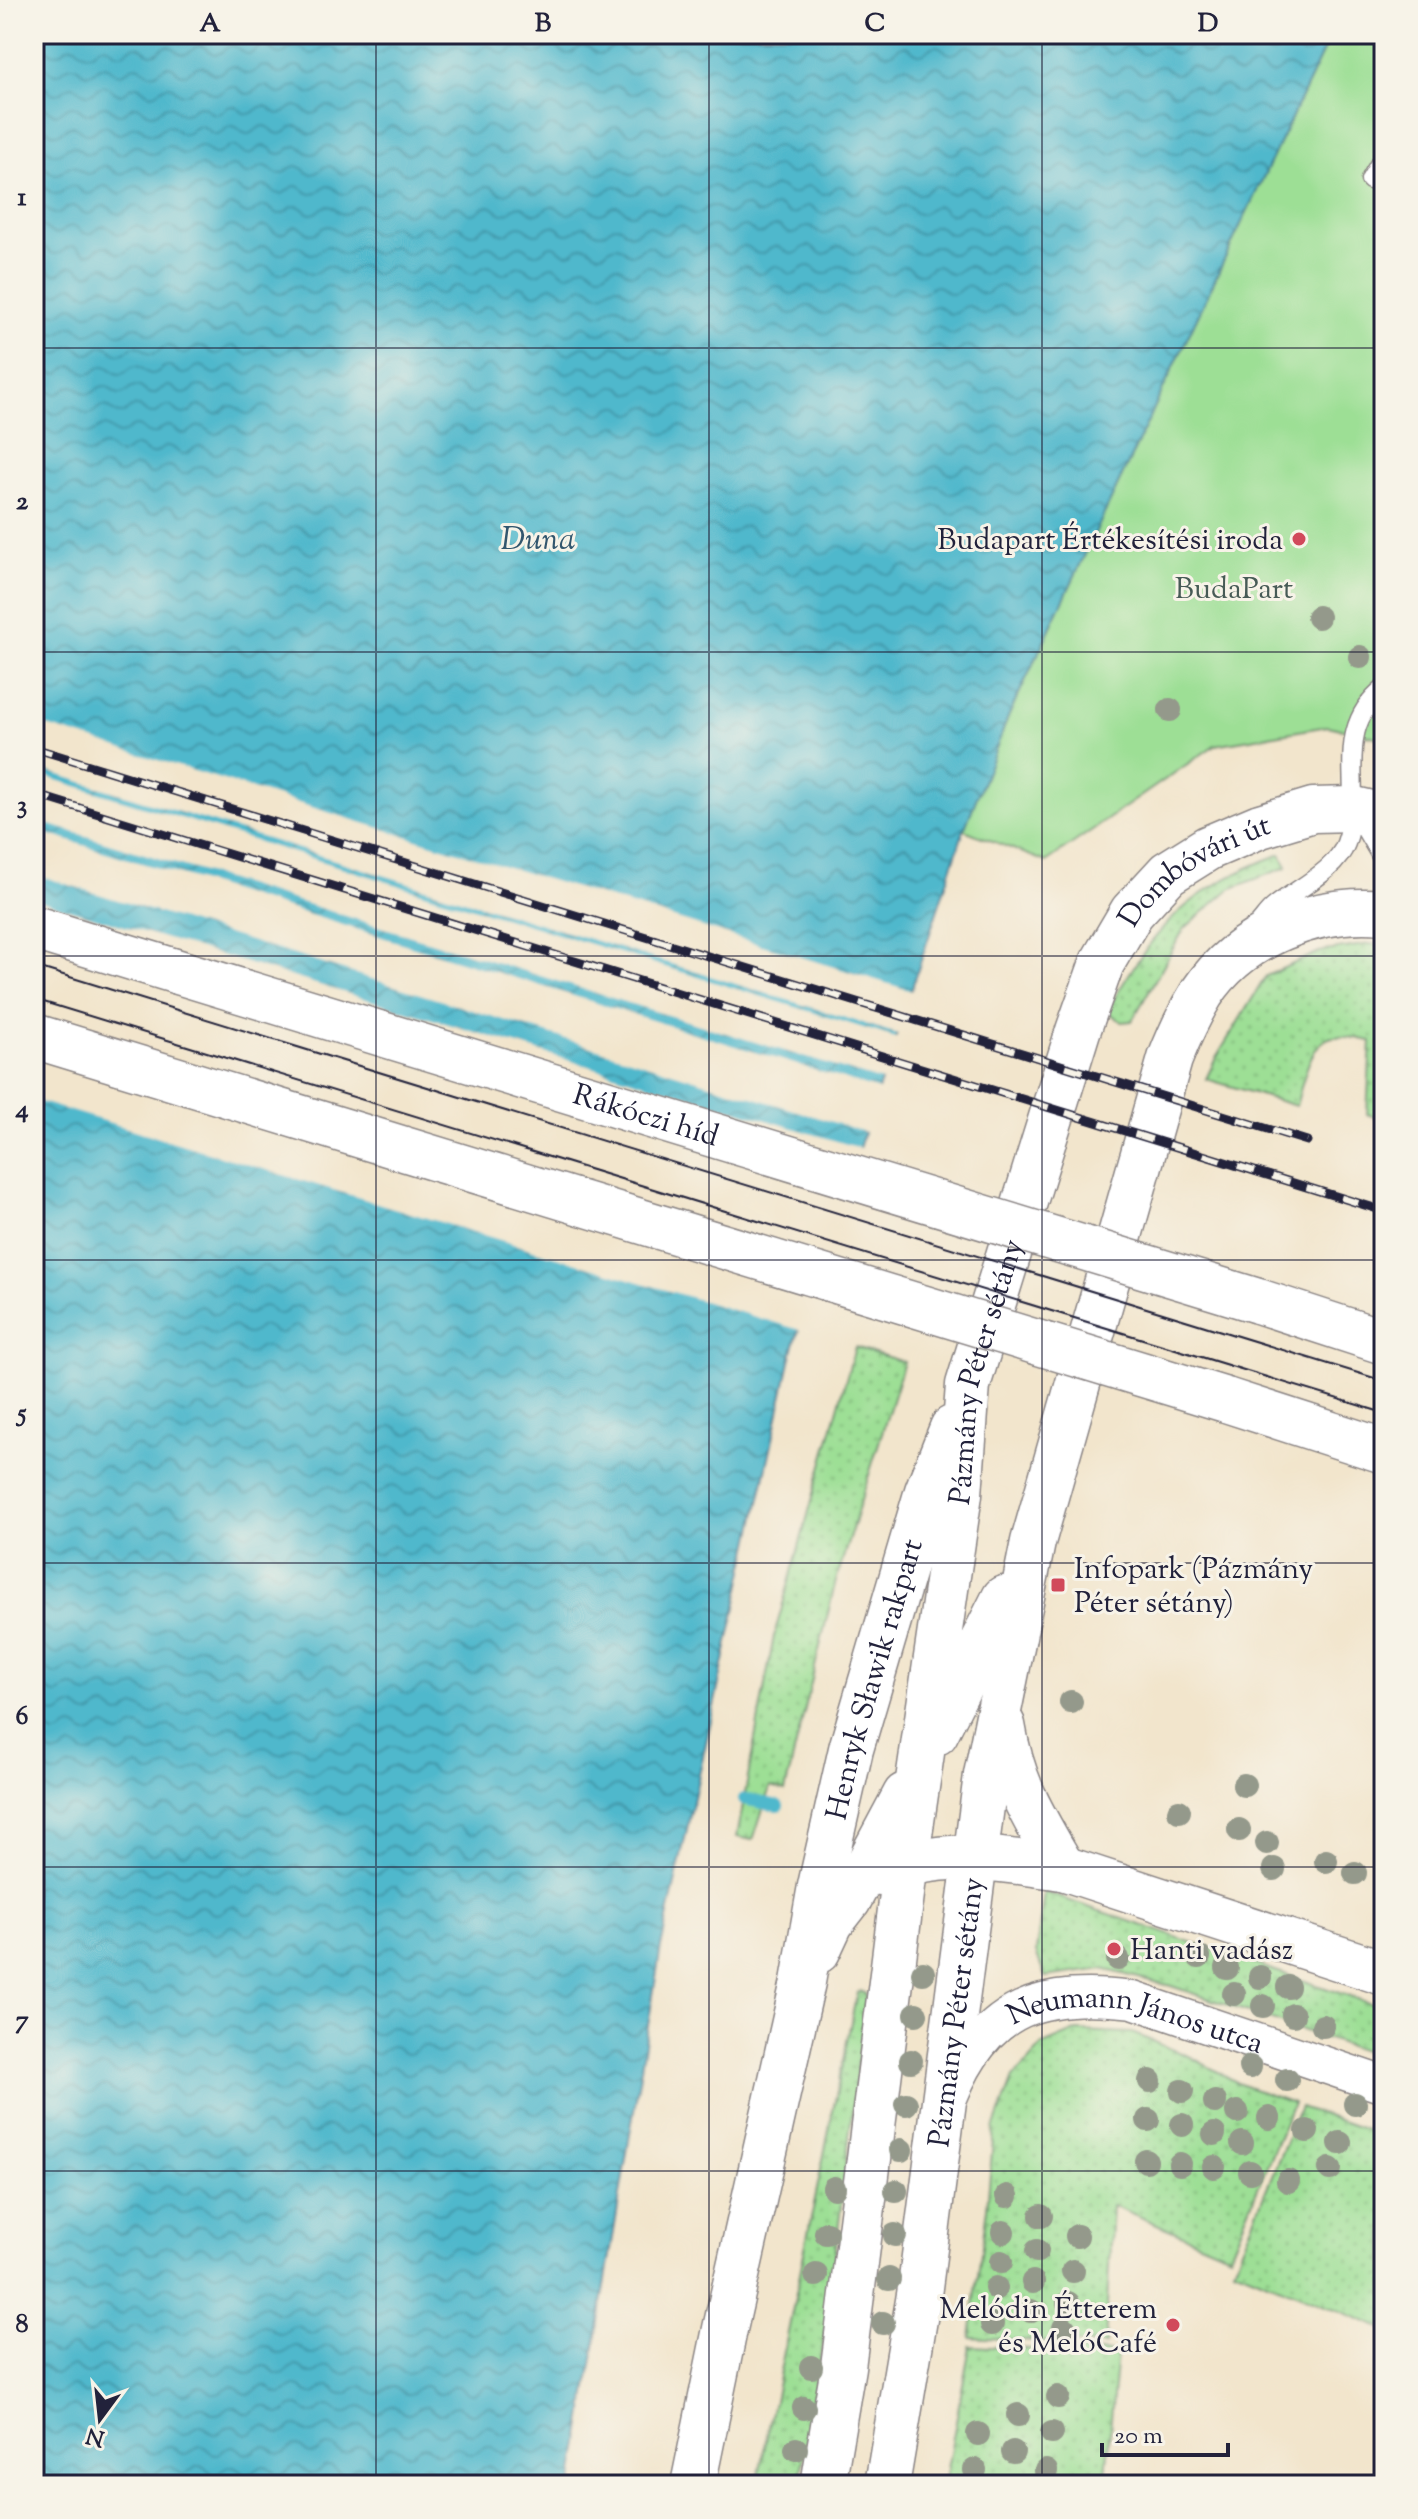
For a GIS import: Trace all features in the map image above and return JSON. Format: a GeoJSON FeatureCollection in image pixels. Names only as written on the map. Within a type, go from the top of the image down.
{"type":"FeatureCollection","features":[{"type":"Feature","properties":{"kind":"main road","name":"Dombóvári út"},"geometry":{"type":"LineString","coordinates":[[1078,1031],[1102,963],[1132,912],[1168,873],[1208,848],[1260,826],[1313,810],[1369,813]]}},
{"type":"Feature","properties":{"kind":"main road"},"geometry":{"type":"LineString","coordinates":[[1215,978],[1267,935],[1302,919],[1341,910],[1384,912]]}},
{"type":"Feature","properties":{"kind":"main road","name":"Rákóczi híd"},"geometry":{"type":"LineString","coordinates":[[34,928],[1384,1342]]}},
{"type":"Feature","properties":{"kind":"main road","name":"Pázmány Péter sétány"},"geometry":{"type":"LineString","coordinates":[[887,2485],[919,2295],[975,1858],[999,1699],[1033,1542],[1170,1059],[1187,1019],[1215,978]]}},
{"type":"Feature","properties":{"kind":"main road","name":"Pázmány Péter sétány"},"geometry":{"type":"LineString","coordinates":[[823,2485],[843,2367],[906,1862],[960,1494],[968,1385],[1078,1031]]}},
{"type":"Feature","properties":{"kind":"main road"},"geometry":{"type":"LineString","coordinates":[[34,1036],[1384,1451]]}},
{"type":"Feature","properties":{"kind":"main road","name":"Henryk Sławik rakpart"},"geometry":{"type":"LineString","coordinates":[[693,2485],[851,1749],[927,1491],[968,1385]]}},
{"type":"Feature","properties":{"kind":"main road","name":"Pázmány Péter sétány"},"geometry":{"type":"LineString","coordinates":[[919,1767],[1033,1542]]}},
{"type":"Feature","properties":{"kind":"main road"},"geometry":{"type":"LineString","coordinates":[[999,1699],[1008,1754],[1018,1787],[1063,1868]]}},
{"type":"Feature","properties":{"kind":"main road","name":"Henryk Sławik rakpart"},"geometry":{"type":"LineString","coordinates":[[803,1982],[831,1923],[849,1900],[919,1767]]}},
{"type":"Feature","properties":{"kind":"main road"},"geometry":{"type":"LineString","coordinates":[[849,1900],[877,1875],[906,1862],[943,1856],[1063,1868],[1384,1973]]}},
{"type":"Feature","properties":{"kind":"street","name":"Neumann János utca"},"geometry":{"type":"LineString","coordinates":[[940,2119],[961,2068],[978,2043],[1018,2009],[1058,1998],[1098,1996],[1133,2000],[1384,2085]]}},
{"type":"Feature","properties":{"kind":"lane"},"geometry":{"type":"LineString","coordinates":[[1370,180],[1384,156]]}},
{"type":"Feature","properties":{"kind":"lane"},"geometry":{"type":"LineString","coordinates":[[1384,689],[1368,702],[1354,732],[1369,813],[1384,861]]}},
{"type":"Feature","properties":{"kind":"lane"},"geometry":{"type":"LineString","coordinates":[[1215,978],[1271,909],[1321,875],[1369,813]]}},
{"type":"Feature","properties":{"kind":"green space","name":"BudaPart"},"geometry":{"type":"Polygon","coordinates":[[[1331,34],[1384,34],[1384,739],[1328,726],[1215,745],[1046,862],[964,830],[1009,715],[1331,34]]]}},
{"type":"Feature","properties":{"kind":"green space"},"geometry":{"type":"Polygon","coordinates":[[[1281,854],[1287,867],[1230,889],[1184,929],[1132,1021],[1122,1022],[1107,1011],[1142,955],[1177,914],[1221,882],[1281,854]]]}},
{"type":"Feature","properties":{"kind":"green space"},"geometry":{"type":"Polygon","coordinates":[[[1370,944],[1384,945],[1384,1120],[1367,1114],[1371,1041],[1343,1036],[1325,1040],[1312,1055],[1296,1106],[1206,1079],[1266,976],[1319,952],[1370,944]]]}},
{"type":"Feature","properties":{"kind":"green space"},"geometry":{"type":"Polygon","coordinates":[[[855,1347],[904,1362],[835,1584],[785,1791],[770,1787],[753,1840],[737,1837],[774,1636],[855,1347]]]}},
{"type":"Feature","properties":{"kind":"green space"},"geometry":{"type":"Polygon","coordinates":[[[1044,1892],[1384,2008],[1384,2058],[1171,1986],[1103,1969],[1045,1977],[1036,1952],[1044,1892]]]}},
{"type":"Feature","properties":{"kind":"green space"},"geometry":{"type":"Polygon","coordinates":[[[857,1992],[866,1994],[828,2315],[799,2485],[757,2485],[857,1992]]]}},
{"type":"Feature","properties":{"kind":"green space"},"geometry":{"type":"Polygon","coordinates":[[[1076,2031],[1132,2033],[1191,2057],[1242,2085],[1293,2103],[1230,2255],[1112,2205],[1105,2345],[970,2337],[994,2129],[1013,2078],[1043,2045],[1076,2031]]]}},
{"type":"Feature","properties":{"kind":"green space"},"geometry":{"type":"Polygon","coordinates":[[[1300,2107],[1384,2136],[1384,2329],[1234,2268],[1300,2107]]]}},
{"type":"Feature","properties":{"kind":"green space"},"geometry":{"type":"Polygon","coordinates":[[[970,2346],[1117,2353],[1105,2485],[944,2485],[970,2346]]]}},
{"type":"Feature","properties":{"kind":"water","name":"Duna"},"geometry":{"type":"Polygon","coordinates":[[[34,34],[1331,34],[1009,715],[964,830],[793,1348],[661,1947],[572,2485],[34,2485],[34,34]]]}},
{"type":"Feature","properties":{"kind":"pier"},"geometry":{"type":"Polygon","coordinates":[[[34,722],[915,992],[901,1035],[34,767],[34,722]]]}},
{"type":"Feature","properties":{"kind":"pier"},"geometry":{"type":"Polygon","coordinates":[[[34,773],[899,1039],[885,1082],[34,820],[34,773]]]}},
{"type":"Feature","properties":{"kind":"pier"},"geometry":{"type":"Polygon","coordinates":[[[34,830],[882,1091],[868,1133],[34,874],[34,830]]]}},
{"type":"Feature","properties":{"kind":"pier"},"geometry":{"type":"Polygon","coordinates":[[[34,899],[863,1149],[803,1331],[34,1100],[34,899]]]}},
{"type":"Feature","properties":{"kind":"waterway"},"geometry":{"type":"LineString","coordinates":[[744,1799],[778,1806]]}},
{"type":"Feature","properties":{"kind":"tram line"},"geometry":{"type":"LineString","coordinates":[[34,966],[1384,1381]]}},
{"type":"Feature","properties":{"kind":"tram line"},"geometry":{"type":"LineString","coordinates":[[34,999],[1384,1413]]}},
{"type":"Feature","properties":{"kind":"railway"},"geometry":{"type":"LineString","coordinates":[[34,748],[1307,1141]]}},
{"type":"Feature","properties":{"kind":"railway"},"geometry":{"type":"LineString","coordinates":[[34,794],[1384,1211]]}},
{"type":"Feature","properties":{"kind":"place","name":"Budapart Értékesítési iroda"},"geometry":{"type":"Point","coordinates":[1299,539]}},
{"type":"Feature","properties":{"kind":"place","name":"Infopark (Pázmány Péter sétány)"},"geometry":{"type":"Point","coordinates":[1058,1585]}},
{"type":"Feature","properties":{"kind":"place","name":"Hanti vadász"},"geometry":{"type":"Point","coordinates":[1114,1949]}},
{"type":"Feature","properties":{"kind":"place","name":"Melódin Étterem és MelóCafé"},"geometry":{"type":"Point","coordinates":[1173,2325]}}]}
